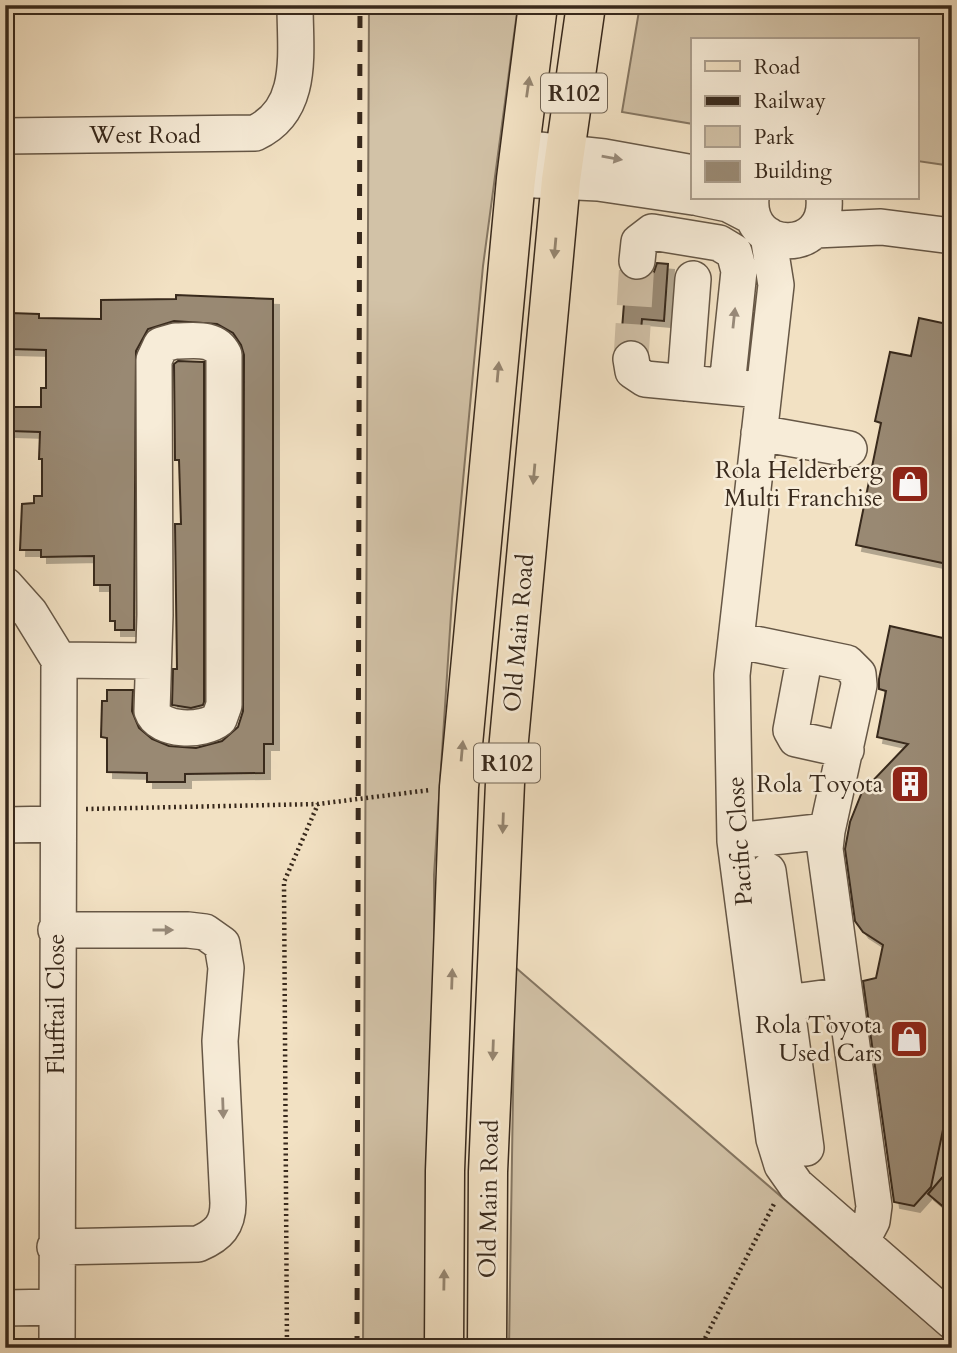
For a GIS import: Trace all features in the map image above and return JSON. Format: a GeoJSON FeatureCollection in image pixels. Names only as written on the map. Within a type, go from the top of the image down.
{"type":"FeatureCollection","features":[{"type":"Feature","properties":{"kind":"main road","name":"Old Main Road"},"geometry":{"type":"LineString","coordinates":[[444,1348],[445,1171],[459,787],[518,163],[538,5]]}},
{"type":"Feature","properties":{"kind":"main road","name":"Old Main Road"},"geometry":{"type":"LineString","coordinates":[[487,1348],[488,1172],[505,783],[563,166],[586,5]]}},
{"type":"Feature","properties":{"kind":"street","name":"West Road"},"geometry":{"type":"LineString","coordinates":[[5,136],[255,133],[279,118],[293,92],[295,5]]}},
{"type":"Feature","properties":{"kind":"street"},"geometry":{"type":"LineString","coordinates":[[518,163],[691,173]]}},
{"type":"Feature","properties":{"kind":"street"},"geometry":{"type":"LineString","coordinates":[[563,166],[691,197]]}},
{"type":"Feature","properties":{"kind":"street"},"geometry":{"type":"LineString","coordinates":[[709,200],[785,220],[881,227],[952,236]]}},
{"type":"Feature","properties":{"kind":"street"},"geometry":{"type":"LineString","coordinates":[[835,200],[881,227]]}},
{"type":"Feature","properties":{"kind":"street","name":"Pacific Close"},"geometry":{"type":"LineString","coordinates":[[785,220],[732,675],[735,841],[774,1139],[797,1162],[862,1242],[952,1321]]}},
{"type":"Feature","properties":{"kind":"street"},"geometry":{"type":"LineString","coordinates":[[637,261],[639,242],[652,232],[719,243],[734,252],[739,271],[727,386]]}},
{"type":"Feature","properties":{"kind":"street"},"geometry":{"type":"LineString","coordinates":[[685,383],[693,279]]}},
{"type":"Feature","properties":{"kind":"street"},"geometry":{"type":"LineString","coordinates":[[210,342],[221,348],[225,363],[224,705],[219,719],[206,726],[159,723],[152,711],[153,661],[154,360],[159,348],[167,343],[210,342]]}},
{"type":"Feature","properties":{"kind":"street"},"geometry":{"type":"LineString","coordinates":[[631,359],[633,371],[640,378],[764,390]]}},
{"type":"Feature","properties":{"kind":"street"},"geometry":{"type":"LineString","coordinates":[[759,433],[849,449]]}},
{"type":"Feature","properties":{"kind":"street"},"geometry":{"type":"LineString","coordinates":[[5,585],[30,613],[59,660],[153,661]]}},
{"type":"Feature","properties":{"kind":"street"},"geometry":{"type":"LineString","coordinates":[[736,640],[847,663],[858,674],[859,685],[825,849],[874,1206],[872,1221],[862,1242]]}},
{"type":"Feature","properties":{"kind":"street"},"geometry":{"type":"LineString","coordinates":[[805,655],[791,730],[796,738],[846,750]]}},
{"type":"Feature","properties":{"kind":"street","name":"Flufftail Close"},"geometry":{"type":"LineString","coordinates":[[57,1348],[55,1247],[59,660]]}},
{"type":"Feature","properties":{"kind":"street"},"geometry":{"type":"LineString","coordinates":[[5,825],[57,817]]}},
{"type":"Feature","properties":{"kind":"street"},"geometry":{"type":"LineString","coordinates":[[735,841],[827,831]]}},
{"type":"Feature","properties":{"kind":"street"},"geometry":{"type":"LineString","coordinates":[[768,871],[786,1003],[797,1162]]}},
{"type":"Feature","properties":{"kind":"street"},"geometry":{"type":"LineString","coordinates":[[55,1247],[198,1244],[210,1239],[224,1226],[228,1203],[220,1041],[226,968],[222,944],[205,932],[188,930],[56,930]]}},
{"type":"Feature","properties":{"kind":"street"},"geometry":{"type":"LineString","coordinates":[[786,1003],[845,995]]}},
{"type":"Feature","properties":{"kind":"street"},"geometry":{"type":"LineString","coordinates":[[5,1308],[57,1307]]}},
{"type":"Feature","properties":{"kind":"path"},"geometry":{"type":"LineString","coordinates":[[57,817],[318,804],[459,787]]}},
{"type":"Feature","properties":{"kind":"path"},"geometry":{"type":"LineString","coordinates":[[287,1348],[284,882],[318,804]]}},
{"type":"Feature","properties":{"kind":"path"},"geometry":{"type":"LineString","coordinates":[[700,1348],[797,1162]]}},
{"type":"Feature","properties":{"kind":"green space"},"geometry":{"type":"Polygon","coordinates":[[[369,5],[518,5],[483,266],[452,599],[434,875],[435,1348],[363,1348],[369,5]]]}},
{"type":"Feature","properties":{"kind":"green space"},"geometry":{"type":"Polygon","coordinates":[[[640,5],[952,5],[952,166],[918,161],[918,38],[691,38],[691,124],[622,112],[640,5]]]}},
{"type":"Feature","properties":{"kind":"green space"},"geometry":{"type":"Polygon","coordinates":[[[515,967],[952,1344],[952,1348],[509,1348],[515,967]]]}},
{"type":"Feature","properties":{"kind":"building"},"geometry":{"type":"Polygon","coordinates":[[[657,263],[668,264],[664,321],[642,319],[640,342],[628,339],[621,342],[626,278],[636,281],[646,279],[654,272],[657,263]]]}},
{"type":"Feature","properties":{"kind":"building"},"geometry":{"type":"Polygon","coordinates":[[[176,295],[273,299],[273,744],[264,744],[264,773],[185,774],[185,782],[147,782],[147,773],[107,772],[107,738],[101,737],[102,701],[107,701],[107,690],[133,690],[132,711],[139,728],[152,739],[169,746],[196,748],[222,741],[238,727],[243,711],[244,355],[241,345],[233,333],[217,324],[174,321],[148,329],[136,351],[134,630],[115,630],[115,621],[110,621],[110,585],[94,585],[94,556],[41,557],[41,550],[20,550],[22,504],[34,503],[34,496],[42,496],[42,459],[39,459],[40,432],[10,431],[11,407],[41,407],[41,388],[46,388],[46,350],[10,349],[10,345],[5,345],[5,326],[11,326],[11,313],[39,314],[39,318],[101,319],[101,300],[176,299],[176,295]]]}},
{"type":"Feature","properties":{"kind":"building","name":"Rola Helderberg Multi Franchise"},"geometry":{"type":"Polygon","coordinates":[[[919,318],[952,325],[952,565],[856,545],[881,423],[875,421],[890,352],[911,356],[919,318]]]}},
{"type":"Feature","properties":{"kind":"building"},"geometry":{"type":"Polygon","coordinates":[[[178,361],[204,362],[204,702],[203,705],[191,708],[172,705],[173,669],[177,669],[175,524],[181,524],[179,460],[175,460],[174,364],[178,361]]]}},
{"type":"Feature","properties":{"kind":"building"},"geometry":{"type":"Polygon","coordinates":[[[890,626],[952,640],[952,1087],[931,1187],[914,1206],[894,1202],[863,981],[876,978],[883,945],[863,932],[855,921],[845,849],[850,822],[862,792],[908,744],[877,737],[886,691],[879,689],[879,679],[890,626]]]}},
{"type":"Feature","properties":{"kind":"building"},"geometry":{"type":"Polygon","coordinates":[[[952,1166],[952,1214],[928,1194],[952,1166]]]}},
{"type":"Feature","properties":{"kind":"tunnel"},"geometry":{"type":"LineString","coordinates":[[631,359],[637,261]]}},
{"type":"Feature","properties":{"kind":"railway"},"geometry":{"type":"LineString","coordinates":[[357,1348],[360,5]]}},
{"type":"Feature","properties":{"kind":"place","name":"Rola Helderberg Multi Franchise"},"geometry":{"type":"Point","coordinates":[910,484]}},
{"type":"Feature","properties":{"kind":"place","name":"Rola Toyota"},"geometry":{"type":"Point","coordinates":[910,784]}},
{"type":"Feature","properties":{"kind":"place","name":"Rola Toyota Used Cars"},"geometry":{"type":"Point","coordinates":[909,1039]}}]}
